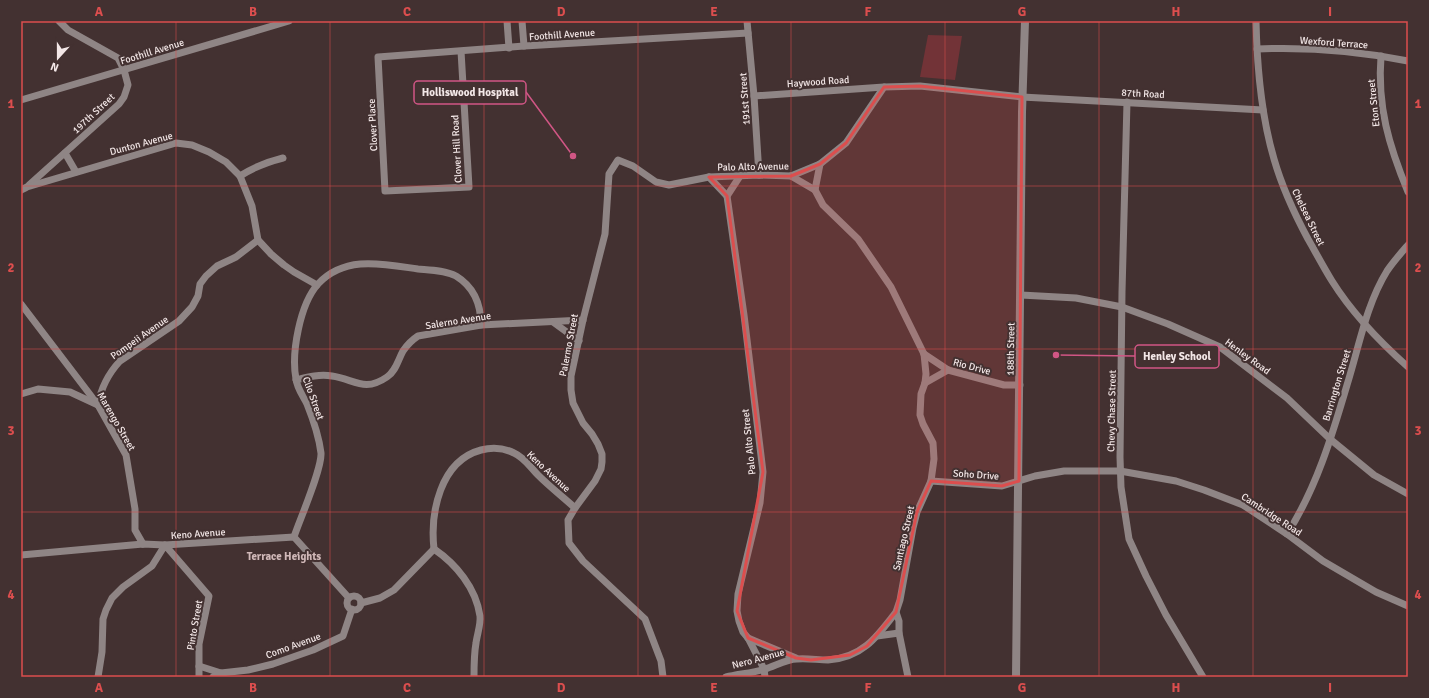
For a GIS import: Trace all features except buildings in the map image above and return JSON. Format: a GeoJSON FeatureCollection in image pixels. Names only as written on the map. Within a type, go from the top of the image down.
{"type":"FeatureCollection","features":[{"type":"Feature","properties":{"kind":"street"},"geometry":{"type":"LineString","coordinates":[[59,21],[68,30],[118,58],[124,70]]}},
{"type":"Feature","properties":{"kind":"street","name":"Foothill Avenue"},"geometry":{"type":"LineString","coordinates":[[21,100],[289,21]]}},
{"type":"Feature","properties":{"kind":"street"},"geometry":{"type":"LineString","coordinates":[[507,21],[509,48]]}},
{"type":"Feature","properties":{"kind":"street"},"geometry":{"type":"LineString","coordinates":[[522,21],[524,46]]}},
{"type":"Feature","properties":{"kind":"street","name":"191st Street"},"geometry":{"type":"LineString","coordinates":[[747,21],[759,175]]}},
{"type":"Feature","properties":{"kind":"street","name":"188th Street"},"geometry":{"type":"LineString","coordinates":[[1016,677],[1022,97],[1025,21]]}},
{"type":"Feature","properties":{"kind":"street","name":"Chelsea Street"},"geometry":{"type":"LineString","coordinates":[[1256,21],[1263,110],[1274,158],[1290,206],[1332,282],[1364,323],[1389,350],[1408,367]]}},
{"type":"Feature","properties":{"kind":"street","name":"Foothill Avenue"},"geometry":{"type":"LineString","coordinates":[[378,57],[524,46],[748,33]]}},
{"type":"Feature","properties":{"kind":"street","name":"Wexford Terrace"},"geometry":{"type":"LineString","coordinates":[[1257,49],[1272,48],[1338,51],[1408,61]]}},
{"type":"Feature","properties":{"kind":"street","name":"Clover Hill Road"},"geometry":{"type":"LineString","coordinates":[[385,191],[469,187],[461,51]]}},
{"type":"Feature","properties":{"kind":"street","name":"Eton Street"},"geometry":{"type":"LineString","coordinates":[[1381,56],[1380,75],[1384,122],[1408,192]]}},
{"type":"Feature","properties":{"kind":"street","name":"Clover Place"},"geometry":{"type":"LineString","coordinates":[[378,57],[385,191]]}},
{"type":"Feature","properties":{"kind":"street","name":"197th Street"},"geometry":{"type":"LineString","coordinates":[[24,188],[119,104],[124,97],[128,85],[124,70]]}},
{"type":"Feature","properties":{"kind":"street"},"geometry":{"type":"LineString","coordinates":[[884,87],[920,86],[1022,97]]}},
{"type":"Feature","properties":{"kind":"street","name":"Haywood Road"},"geometry":{"type":"LineString","coordinates":[[754,96],[884,87]]}},
{"type":"Feature","properties":{"kind":"street","name":"Palo Alto Avenue"},"geometry":{"type":"LineString","coordinates":[[618,160],[633,166],[656,182],[669,184],[709,177],[759,175],[791,176],[820,164],[846,143],[884,87]]}},
{"type":"Feature","properties":{"kind":"street","name":"87th Road"},"geometry":{"type":"LineString","coordinates":[[1022,97],[1263,110]]}},
{"type":"Feature","properties":{"kind":"street","name":"Chevy Chase Street"},"geometry":{"type":"LineString","coordinates":[[1126,102],[1122,307],[1121,487],[1129,539],[1166,615],[1203,677]]}},
{"type":"Feature","properties":{"kind":"street","name":"Dunton Avenue"},"geometry":{"type":"LineString","coordinates":[[24,188],[176,143],[192,145],[209,152],[226,162],[240,176],[252,206],[258,240]]}},
{"type":"Feature","properties":{"kind":"street"},"geometry":{"type":"LineString","coordinates":[[65,153],[76,172]]}},
{"type":"Feature","properties":{"kind":"street"},"geometry":{"type":"LineString","coordinates":[[240,176],[254,168],[283,158]]}},
{"type":"Feature","properties":{"kind":"street","name":"Palermo Street"},"geometry":{"type":"LineString","coordinates":[[618,160],[610,174],[605,234],[583,320],[571,376],[573,403],[583,423],[598,444],[602,454],[602,462],[601,469],[595,481],[568,520],[569,544],[583,561],[645,619],[661,661],[663,677]]}},
{"type":"Feature","properties":{"kind":"street"},"geometry":{"type":"LineString","coordinates":[[815,190],[820,164]]}},
{"type":"Feature","properties":{"kind":"street"},"geometry":{"type":"LineString","coordinates":[[709,177],[727,196],[740,176]]}},
{"type":"Feature","properties":{"kind":"street","name":"Santiago Street"},"geometry":{"type":"LineString","coordinates":[[791,176],[815,190],[823,204],[858,239],[892,287],[924,354],[926,364],[925,383],[921,394],[920,415],[933,443],[934,459],[931,481],[917,512],[900,600],[896,612],[900,621],[899,633],[908,677]]}},
{"type":"Feature","properties":{"kind":"street","name":"Palo Alto Street"},"geometry":{"type":"LineString","coordinates":[[727,196],[744,315],[763,472],[760,503],[738,594],[736,611],[739,621],[764,669],[765,677]]}},
{"type":"Feature","properties":{"kind":"street"},"geometry":{"type":"LineString","coordinates":[[258,240],[284,265],[317,285]]}},
{"type":"Feature","properties":{"kind":"street","name":"Pompeii Avenue"},"geometry":{"type":"LineString","coordinates":[[98,404],[103,385],[120,361],[179,321],[192,307],[198,296],[200,284],[206,276],[217,266],[236,257],[258,240]]}},
{"type":"Feature","properties":{"kind":"street","name":"Barrington Street"},"geometry":{"type":"LineString","coordinates":[[1287,534],[1309,495],[1330,439],[1348,385],[1364,323],[1379,287],[1387,271],[1408,245]]}},
{"type":"Feature","properties":{"kind":"street","name":"Clio Street"},"geometry":{"type":"LineString","coordinates":[[294,536],[313,484],[321,455],[308,406],[296,380],[294,354],[302,314],[317,285],[338,270],[363,263],[450,273],[471,290],[476,299],[481,315],[481,325]]}},
{"type":"Feature","properties":{"kind":"street","name":"Henley Road"},"geometry":{"type":"LineString","coordinates":[[1021,295],[1076,298],[1122,307],[1168,324],[1220,347],[1287,398],[1330,439],[1374,475],[1408,494]]}},
{"type":"Feature","properties":{"kind":"street","name":"Marengo Street"},"geometry":{"type":"LineString","coordinates":[[21,304],[98,404],[126,455],[135,509],[135,530],[142,544]]}},
{"type":"Feature","properties":{"kind":"street","name":"Salerno Avenue"},"geometry":{"type":"LineString","coordinates":[[296,380],[311,376],[325,375],[334,376],[353,383],[364,385],[371,384],[381,381],[393,372],[403,351],[410,342],[418,336],[481,325],[583,320]]}},
{"type":"Feature","properties":{"kind":"street"},"geometry":{"type":"LineString","coordinates":[[553,322],[578,341]]}},
{"type":"Feature","properties":{"kind":"street","name":"Rio Drive"},"geometry":{"type":"LineString","coordinates":[[924,354],[948,370],[1004,385],[1020,385]]}},
{"type":"Feature","properties":{"kind":"street"},"geometry":{"type":"LineString","coordinates":[[925,383],[948,370]]}},
{"type":"Feature","properties":{"kind":"street"},"geometry":{"type":"LineString","coordinates":[[21,394],[38,389],[70,392],[98,404]]}},
{"type":"Feature","properties":{"kind":"street","name":"Keno Avenue"},"geometry":{"type":"LineString","coordinates":[[434,549],[433,521],[438,497],[445,482],[458,462],[473,452],[496,448],[514,453],[528,463],[538,475],[575,508]]}},
{"type":"Feature","properties":{"kind":"street","name":"Cambridge Road"},"geometry":{"type":"LineString","coordinates":[[1019,481],[1064,471],[1120,471],[1176,482],[1204,490],[1243,505],[1287,534],[1323,561],[1376,592],[1408,606]]}},
{"type":"Feature","properties":{"kind":"street","name":"Soho Drive"},"geometry":{"type":"LineString","coordinates":[[931,481],[1002,486],[1019,481]]}},
{"type":"Feature","properties":{"kind":"street"},"geometry":{"type":"LineString","coordinates":[[294,536],[349,598],[348,606],[352,609],[358,609],[361,603],[380,598],[394,590],[434,549],[460,573],[469,586],[476,601],[480,617],[475,645],[474,677]]}},
{"type":"Feature","properties":{"kind":"street","name":"Keno Avenue"},"geometry":{"type":"LineString","coordinates":[[21,556],[142,544],[165,545],[294,536]]}},
{"type":"Feature","properties":{"kind":"street"},"geometry":{"type":"LineString","coordinates":[[98,677],[102,652],[103,619],[112,598],[122,587],[152,566],[165,545]]}},
{"type":"Feature","properties":{"kind":"street","name":"Pinto Street"},"geometry":{"type":"LineString","coordinates":[[165,545],[209,596],[199,644],[199,677]]}},
{"type":"Feature","properties":{"kind":"street"},"geometry":{"type":"LineString","coordinates":[[349,598],[356,596],[359,598],[361,603]]}},
{"type":"Feature","properties":{"kind":"street","name":"Como Avenue"},"geometry":{"type":"LineString","coordinates":[[213,677],[220,673],[248,670],[267,665],[313,650],[343,636],[352,609]]}},
{"type":"Feature","properties":{"kind":"street","name":"Nero Avenue"},"geometry":{"type":"LineString","coordinates":[[748,638],[796,658],[830,660],[850,655],[867,646],[896,612]]}},
{"type":"Feature","properties":{"kind":"street"},"geometry":{"type":"LineString","coordinates":[[877,636],[899,633]]}},
{"type":"Feature","properties":{"kind":"street","name":"Nero Avenue"},"geometry":{"type":"LineString","coordinates":[[726,677],[764,669],[796,658]]}},
{"type":"Feature","properties":{"kind":"street","name":"Como Avenue"},"geometry":{"type":"LineString","coordinates":[[199,666],[220,673]]}},
{"type":"Feature","properties":{"kind":"highlighted area"},"geometry":{"type":"Polygon","coordinates":[[[920,86],[1022,97],[1019,481],[1002,486],[931,481],[917,512],[896,612],[867,646],[850,655],[811,660],[796,658],[748,638],[737,611],[763,472],[727,196],[709,177],[791,176],[820,164],[846,143],[884,87],[920,86]]]}},
{"type":"Feature","properties":{"kind":"shaded area"},"geometry":{"type":"Polygon","coordinates":[[[928,35],[962,36],[955,80],[920,77],[928,35]]]}},
{"type":"Feature","properties":{"kind":"place","name":"Holliswood Hospital"},"geometry":{"type":"Point","coordinates":[573,156]}},
{"type":"Feature","properties":{"kind":"place","name":"Henley School"},"geometry":{"type":"Point","coordinates":[1056,355]}},
{"type":"Feature","properties":{"kind":"district","name":"Terrace Heights"},"geometry":{"type":"Point","coordinates":[284,556]}}]}
